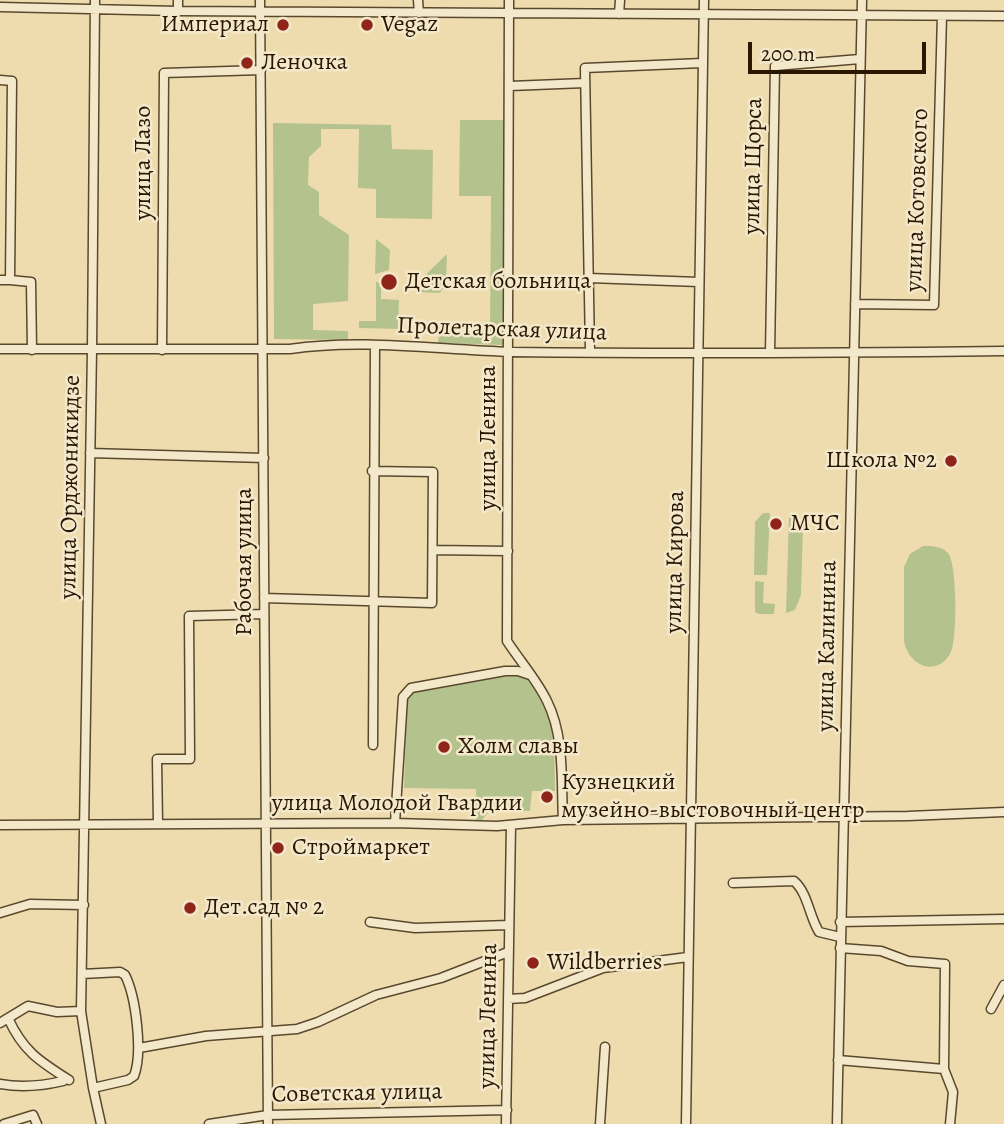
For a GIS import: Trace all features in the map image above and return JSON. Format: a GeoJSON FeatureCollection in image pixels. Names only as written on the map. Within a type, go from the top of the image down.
{"type":"FeatureCollection","features":[{"type":"Feature","properties":{"kind":"street"},"geometry":{"type":"LineString","coordinates":[[177,11],[178,0]]}},
{"type":"Feature","properties":{"kind":"street","name":"Рабочая улица"},"geometry":{"type":"LineString","coordinates":[[260,0],[268,1119]]}},
{"type":"Feature","properties":{"kind":"street"},"geometry":{"type":"LineString","coordinates":[[418,0],[419,13]]}},
{"type":"Feature","properties":{"kind":"street","name":"улица Ленина"},"geometry":{"type":"LineString","coordinates":[[509,0],[507,641],[548,704],[557,731],[563,820]]}},
{"type":"Feature","properties":{"kind":"street"},"geometry":{"type":"LineString","coordinates":[[620,0],[620,14]]}},
{"type":"Feature","properties":{"kind":"street","name":"улица Кирова"},"geometry":{"type":"LineString","coordinates":[[686,1124],[704,0]]}},
{"type":"Feature","properties":{"kind":"street","name":"улица Калинина"},"geometry":{"type":"LineString","coordinates":[[837,1124],[862,0]]}},
{"type":"Feature","properties":{"kind":"street"},"geometry":{"type":"LineString","coordinates":[[0,8],[95,5],[177,11],[1004,16]]}},
{"type":"Feature","properties":{"kind":"street","name":"улица Орджоникидзе"},"geometry":{"type":"LineString","coordinates":[[95,5],[81,1011],[101,1124]]}},
{"type":"Feature","properties":{"kind":"street","name":"улица Котовского"},"geometry":{"type":"LineString","coordinates":[[855,304],[934,305],[942,16]]}},
{"type":"Feature","properties":{"kind":"street","name":"улица Щорса"},"geometry":{"type":"LineString","coordinates":[[770,353],[775,66],[860,59]]}},
{"type":"Feature","properties":{"kind":"street"},"geometry":{"type":"LineString","coordinates":[[590,352],[585,68],[702,63]]}},
{"type":"Feature","properties":{"kind":"street","name":"улица Лазо"},"geometry":{"type":"LineString","coordinates":[[162,350],[163,73],[261,70]]}},
{"type":"Feature","properties":{"kind":"street"},"geometry":{"type":"LineString","coordinates":[[0,80],[12,81],[10,280]]}},
{"type":"Feature","properties":{"kind":"street"},"geometry":{"type":"LineString","coordinates":[[510,86],[585,83]]}},
{"type":"Feature","properties":{"kind":"street"},"geometry":{"type":"LineString","coordinates":[[589,278],[699,282]]}},
{"type":"Feature","properties":{"kind":"street"},"geometry":{"type":"LineString","coordinates":[[0,280],[30,282],[32,350]]}},
{"type":"Feature","properties":{"kind":"street","name":"Пролетарская улица"},"geometry":{"type":"LineString","coordinates":[[0,349],[290,349],[322,345],[375,345],[509,352],[1004,351]]}},
{"type":"Feature","properties":{"kind":"street"},"geometry":{"type":"LineString","coordinates":[[373,745],[375,345]]}},
{"type":"Feature","properties":{"kind":"street"},"geometry":{"type":"LineString","coordinates":[[90,453],[264,458]]}},
{"type":"Feature","properties":{"kind":"street"},"geometry":{"type":"LineString","coordinates":[[264,597],[432,603],[433,472],[373,471]]}},
{"type":"Feature","properties":{"kind":"street"},"geometry":{"type":"LineString","coordinates":[[433,550],[508,551]]}},
{"type":"Feature","properties":{"kind":"street"},"geometry":{"type":"LineString","coordinates":[[158,824],[158,759],[190,759],[189,616],[264,614]]}},
{"type":"Feature","properties":{"kind":"street"},"geometry":{"type":"LineString","coordinates":[[395,823],[404,697],[411,688],[505,671],[530,675]]}},
{"type":"Feature","properties":{"kind":"street","name":"улица Молодой Гвардии"},"geometry":{"type":"LineString","coordinates":[[0,825],[511,825],[563,820],[1004,812]]}},
{"type":"Feature","properties":{"kind":"street","name":"улица Ленина"},"geometry":{"type":"LineString","coordinates":[[506,1124],[511,825]]}},
{"type":"Feature","properties":{"kind":"street"},"geometry":{"type":"LineString","coordinates":[[733,883],[794,881],[800,886],[818,932],[840,937]]}},
{"type":"Feature","properties":{"kind":"street"},"geometry":{"type":"LineString","coordinates":[[0,913],[30,904],[84,905]]}},
{"type":"Feature","properties":{"kind":"street"},"geometry":{"type":"LineString","coordinates":[[840,922],[1004,919]]}},
{"type":"Feature","properties":{"kind":"street"},"geometry":{"type":"LineString","coordinates":[[370,922],[415,928],[509,925]]}},
{"type":"Feature","properties":{"kind":"street"},"geometry":{"type":"LineString","coordinates":[[840,948],[881,951],[908,961],[945,964],[944,1069],[953,1092],[950,1124]]}},
{"type":"Feature","properties":{"kind":"street"},"geometry":{"type":"LineString","coordinates":[[139,1048],[206,1036],[297,1029],[376,995],[442,978],[508,952]]}},
{"type":"Feature","properties":{"kind":"street"},"geometry":{"type":"LineString","coordinates":[[509,999],[524,998],[603,968],[688,957]]}},
{"type":"Feature","properties":{"kind":"street"},"geometry":{"type":"LineString","coordinates":[[82,974],[120,972],[124,975],[132,1001],[139,1048],[134,1076],[128,1080],[93,1088]]}},
{"type":"Feature","properties":{"kind":"street"},"geometry":{"type":"LineString","coordinates":[[991,1009],[1004,985]]}},
{"type":"Feature","properties":{"kind":"street"},"geometry":{"type":"LineString","coordinates":[[0,1084],[15,1087],[44,1086],[66,1081],[18,1040],[4,1020],[28,1006],[57,1012],[81,1011]]}},
{"type":"Feature","properties":{"kind":"street"},"geometry":{"type":"LineString","coordinates":[[600,1124],[605,1048]]}},
{"type":"Feature","properties":{"kind":"street"},"geometry":{"type":"LineString","coordinates":[[838,1060],[944,1069]]}},
{"type":"Feature","properties":{"kind":"street","name":"Советская улица"},"geometry":{"type":"LineString","coordinates":[[209,1124],[268,1119],[507,1110]]}},
{"type":"Feature","properties":{"kind":"street"},"geometry":{"type":"LineString","coordinates":[[2,1124],[33,1115],[37,1124]]}},
{"type":"Feature","properties":{"kind":"green space"},"geometry":{"type":"Polygon","coordinates":[[[460,120],[506,120],[505,345],[438,343],[439,334],[490,336],[491,196],[459,196],[460,120]]]}},
{"type":"Feature","properties":{"kind":"green space"},"geometry":{"type":"Polygon","coordinates":[[[273,123],[391,125],[392,149],[433,150],[432,219],[376,218],[376,189],[358,188],[359,129],[321,129],[321,146],[309,157],[308,185],[319,192],[319,215],[349,235],[348,301],[313,304],[313,330],[348,331],[348,340],[274,339],[273,123]]]}},
{"type":"Feature","properties":{"kind":"green space"},"geometry":{"type":"Polygon","coordinates":[[[376,239],[390,250],[389,270],[375,274],[376,239]]]}},
{"type":"Feature","properties":{"kind":"green space"},"geometry":{"type":"Polygon","coordinates":[[[447,254],[446,283],[440,293],[416,292],[417,283],[447,254]]]}},
{"type":"Feature","properties":{"kind":"green space"},"geometry":{"type":"Polygon","coordinates":[[[376,282],[381,283],[381,299],[399,300],[398,329],[359,328],[359,321],[376,321],[376,282]]]}},
{"type":"Feature","properties":{"kind":"green space"},"geometry":{"type":"Polygon","coordinates":[[[763,513],[770,513],[767,575],[754,575],[755,522],[763,513]]]}},
{"type":"Feature","properties":{"kind":"green space"},"geometry":{"type":"Polygon","coordinates":[[[789,516],[796,517],[803,523],[801,595],[795,610],[786,613],[789,516]]]}},
{"type":"Feature","properties":{"kind":"green space"},"geometry":{"type":"Polygon","coordinates":[[[923,546],[933,546],[948,553],[955,586],[953,647],[944,661],[930,667],[923,666],[911,657],[904,641],[904,567],[910,554],[923,546]]]}},
{"type":"Feature","properties":{"kind":"green space"},"geometry":{"type":"Polygon","coordinates":[[[755,581],[764,582],[763,603],[775,604],[774,614],[755,612],[755,581]]]}},
{"type":"Feature","properties":{"kind":"green space"},"geometry":{"type":"Polygon","coordinates":[[[502,675],[527,678],[544,701],[554,734],[555,791],[532,791],[530,811],[490,810],[482,820],[476,820],[476,789],[404,788],[407,699],[413,692],[502,675]]]}},
{"type":"Feature","properties":{"kind":"place","name":"Империал"},"geometry":{"type":"Point","coordinates":[283,25]}},
{"type":"Feature","properties":{"kind":"place","name":"Vegaz"},"geometry":{"type":"Point","coordinates":[367,25]}},
{"type":"Feature","properties":{"kind":"place","name":"Леночка"},"geometry":{"type":"Point","coordinates":[247,63]}},
{"type":"Feature","properties":{"kind":"place","name":"Детская больница"},"geometry":{"type":"Point","coordinates":[389,282]}},
{"type":"Feature","properties":{"kind":"place","name":"Школа №2"},"geometry":{"type":"Point","coordinates":[951,461]}},
{"type":"Feature","properties":{"kind":"place","name":"МЧС"},"geometry":{"type":"Point","coordinates":[776,524]}},
{"type":"Feature","properties":{"kind":"place","name":"Холм славы"},"geometry":{"type":"Point","coordinates":[444,747]}},
{"type":"Feature","properties":{"kind":"place","name":"Кузнецкий музейно-выстовочный центр"},"geometry":{"type":"Point","coordinates":[547,797]}},
{"type":"Feature","properties":{"kind":"place","name":"Строймаркет"},"geometry":{"type":"Point","coordinates":[278,848]}},
{"type":"Feature","properties":{"kind":"place","name":"Дет.сад № 2"},"geometry":{"type":"Point","coordinates":[190,908]}},
{"type":"Feature","properties":{"kind":"place","name":"Wildberries"},"geometry":{"type":"Point","coordinates":[533,963]}}]}
